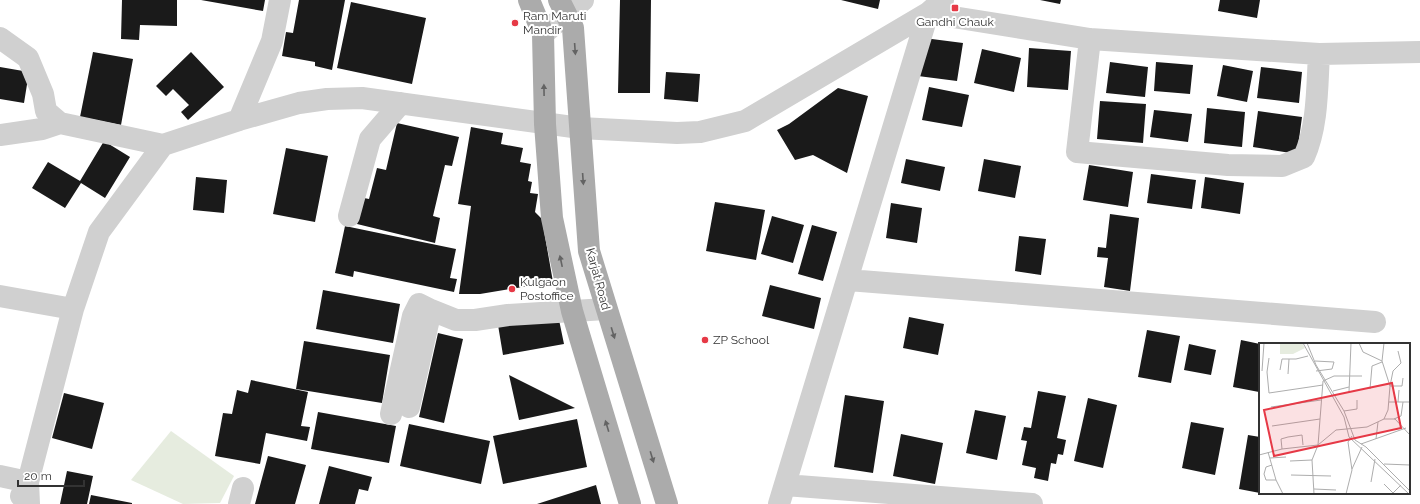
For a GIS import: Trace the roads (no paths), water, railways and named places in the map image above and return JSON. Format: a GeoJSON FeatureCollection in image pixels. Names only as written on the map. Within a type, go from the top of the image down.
{"type":"FeatureCollection","features":[{"type":"Feature","properties":{"kind":"main road"},"geometry":{"type":"LineString","coordinates":[[529,0],[543,34],[545,124],[552,218],[572,311],[630,504]]}},
{"type":"Feature","properties":{"kind":"main road","name":"Karjat Road"},"geometry":{"type":"LineString","coordinates":[[563,8],[574,28],[589,251],[667,504]]}},
{"type":"Feature","properties":{"kind":"street"},"geometry":{"type":"LineString","coordinates":[[239,120],[272,41],[280,0]]}},
{"type":"Feature","properties":{"kind":"street"},"geometry":{"type":"LineString","coordinates":[[543,34],[563,8],[583,0]]}},
{"type":"Feature","properties":{"kind":"street"},"geometry":{"type":"LineString","coordinates":[[935,6],[848,280],[782,495],[1032,504]]}},
{"type":"Feature","properties":{"kind":"street"},"geometry":{"type":"LineString","coordinates":[[0,38],[28,58],[43,94],[46,111],[60,123],[163,145],[239,120],[299,103],[327,99],[362,98],[580,128],[677,133],[700,132],[745,121],[935,6],[1090,38],[1319,54],[1420,52]]}},
{"type":"Feature","properties":{"kind":"street"},"geometry":{"type":"LineString","coordinates":[[1090,38],[1077,152],[1228,165],[1282,166],[1304,157],[1308,149],[1315,111],[1319,54]]}},
{"type":"Feature","properties":{"kind":"street"},"geometry":{"type":"LineString","coordinates":[[349,216],[370,138],[401,103]]}},
{"type":"Feature","properties":{"kind":"street"},"geometry":{"type":"LineString","coordinates":[[0,134],[42,129],[60,123]]}},
{"type":"Feature","properties":{"kind":"street"},"geometry":{"type":"LineString","coordinates":[[17,504],[28,482],[73,309],[99,232],[163,145]]}},
{"type":"Feature","properties":{"kind":"street"},"geometry":{"type":"LineString","coordinates":[[848,280],[1375,322]]}},
{"type":"Feature","properties":{"kind":"street"},"geometry":{"type":"LineString","coordinates":[[0,296],[73,309]]}},
{"type":"Feature","properties":{"kind":"street"},"geometry":{"type":"LineString","coordinates":[[400,411],[431,310],[456,320],[475,320],[508,315],[606,309]]}},
{"type":"Feature","properties":{"kind":"street"},"geometry":{"type":"LineString","coordinates":[[0,476],[28,482]]}},
{"type":"Feature","properties":{"kind":"street"},"geometry":{"type":"LineString","coordinates":[[28,482],[29,504]]}},
{"type":"Feature","properties":{"kind":"place","name":"Gandhi Chauk"},"geometry":{"type":"Point","coordinates":[955,8]}},
{"type":"Feature","properties":{"kind":"place","name":"Ram Maruti Mandir"},"geometry":{"type":"Point","coordinates":[515,23]}},
{"type":"Feature","properties":{"kind":"place","name":"Kulgaon Postoffice"},"geometry":{"type":"Point","coordinates":[512,289]}},
{"type":"Feature","properties":{"kind":"place","name":"ZP School"},"geometry":{"type":"Point","coordinates":[705,340]}}]}
